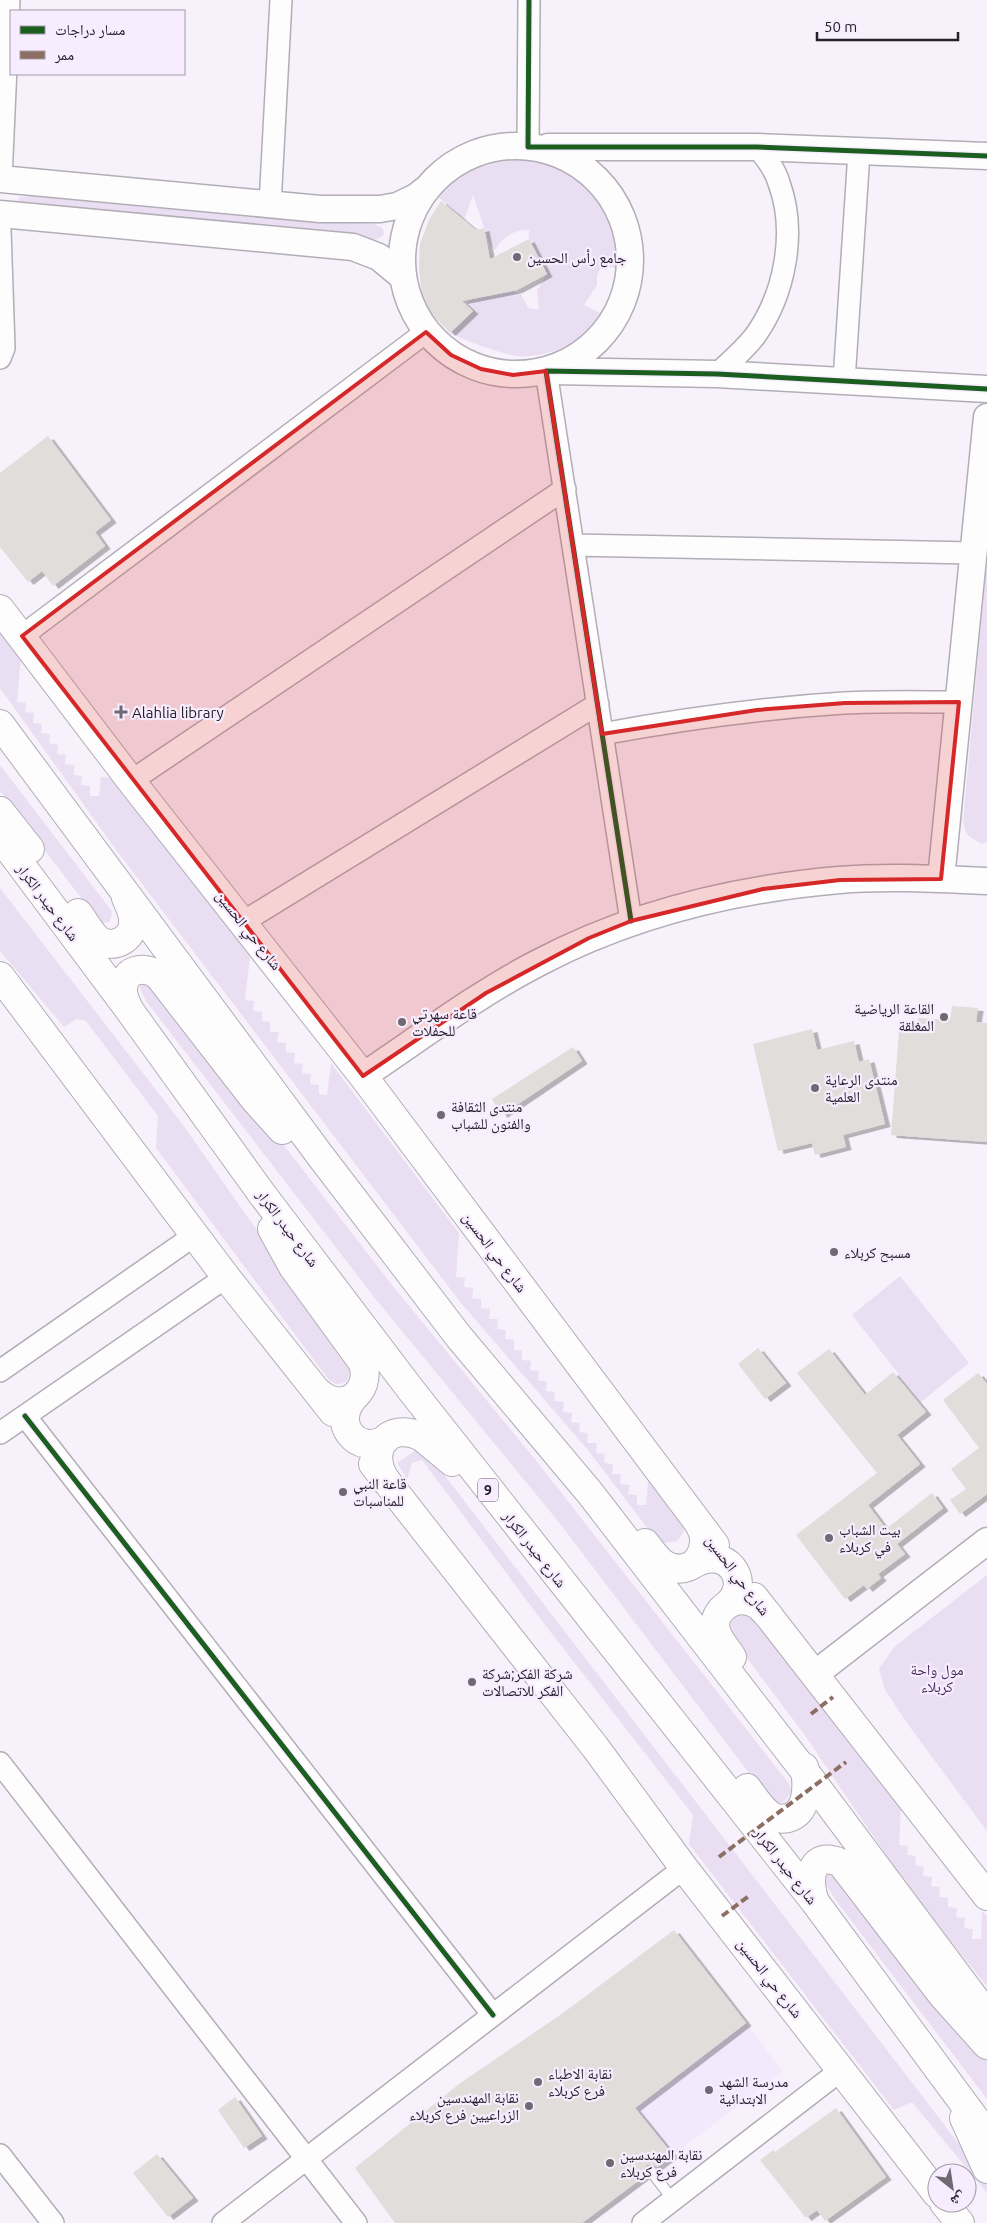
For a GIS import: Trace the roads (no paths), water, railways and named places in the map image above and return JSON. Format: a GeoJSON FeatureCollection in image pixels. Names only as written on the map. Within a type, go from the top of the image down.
{"type":"FeatureCollection","features":[{"type":"Feature","properties":{"kind":"main road","name":"شارع حي الحسين"},"geometry":{"type":"LineString","coordinates":[[0,609],[131,781],[363,1076],[731,1567],[987,1896]]}},
{"type":"Feature","properties":{"kind":"main road"},"geometry":{"type":"LineString","coordinates":[[0,704],[25,743],[33,767]]}},
{"type":"Feature","properties":{"kind":"main road"},"geometry":{"type":"LineString","coordinates":[[0,724],[322,1158],[459,1337],[590,1493],[806,1773],[987,2015]]}},
{"type":"Feature","properties":{"kind":"main road"},"geometry":{"type":"LineString","coordinates":[[0,811],[97,938],[104,942],[119,942],[126,938],[133,926],[131,911],[119,885]]}},
{"type":"Feature","properties":{"kind":"main road","name":"شارع حيدر الكرار"},"geometry":{"type":"LineString","coordinates":[[0,837],[130,1011],[262,1194],[494,1498],[815,1902],[987,2135]]}},
{"type":"Feature","properties":{"kind":"main road"},"geometry":{"type":"LineString","coordinates":[[130,1011],[124,998],[124,981],[128,974],[135,970],[143,968],[152,970],[158,975],[274,1123],[303,1148],[322,1158]]}},
{"type":"Feature","properties":{"kind":"main road","name":"شارع حي الحسين"},"geometry":{"type":"LineString","coordinates":[[0,976],[226,1277],[595,1747],[684,1868],[927,2181]]}},
{"type":"Feature","properties":{"kind":"main road"},"geometry":{"type":"LineString","coordinates":[[262,1194],[266,1214],[288,1259],[363,1363],[365,1380],[357,1394],[347,1404],[345,1411],[344,1418],[349,1432],[360,1442],[375,1444],[399,1432],[422,1437],[494,1498]]}},
{"type":"Feature","properties":{"kind":"main road"},"geometry":{"type":"LineString","coordinates":[[318,1392],[337,1402],[345,1401],[357,1394]]}},
{"type":"Feature","properties":{"kind":"main road"},"geometry":{"type":"LineString","coordinates":[[386,1439],[378,1452],[377,1461],[387,1482]]}},
{"type":"Feature","properties":{"kind":"main road"},"geometry":{"type":"LineString","coordinates":[[590,1493],[611,1505],[621,1514],[663,1563],[677,1569],[712,1557],[731,1567],[737,1580],[737,1588],[735,1595],[718,1615],[716,1621],[718,1634],[723,1644],[791,1733],[798,1745],[806,1773],[806,1793],[800,1810],[786,1818],[779,1819],[771,1816],[681,1708],[605,1638]]}},
{"type":"Feature","properties":{"kind":"main road"},"geometry":{"type":"LineString","coordinates":[[692,1565],[702,1554],[705,1547],[704,1532],[700,1526]]}},
{"type":"Feature","properties":{"kind":"main road"},"geometry":{"type":"LineString","coordinates":[[727,1605],[742,1600],[752,1602],[769,1616]]}},
{"type":"Feature","properties":{"kind":"main road"},"geometry":{"type":"LineString","coordinates":[[815,1902],[811,1890],[811,1872],[816,1865],[824,1860],[833,1860],[840,1863],[943,1996],[987,2045]]}},
{"type":"Feature","properties":{"kind":"main road"},"geometry":{"type":"LineString","coordinates":[[949,2085],[987,2169]]}},
{"type":"Feature","properties":{"kind":"main road"},"geometry":{"type":"LineString","coordinates":[[952,2213],[960,2223]]}},
{"type":"Feature","properties":{"kind":"street"},"geometry":{"type":"LineString","coordinates":[[9,0],[0,186],[320,209],[380,209],[397,206],[416,198],[450,168],[474,154],[501,147],[758,147],[987,156]]}},
{"type":"Feature","properties":{"kind":"street"},"geometry":{"type":"LineString","coordinates":[[270,204],[281,0]]}},
{"type":"Feature","properties":{"kind":"street"},"geometry":{"type":"LineString","coordinates":[[528,147],[529,0]]}},
{"type":"Feature","properties":{"kind":"street"},"geometry":{"type":"LineString","coordinates":[[528,147],[559,154],[587,170],[609,192],[624,220],[631,251],[629,282],[618,312],[600,338],[576,358],[546,371]]}},
{"type":"Feature","properties":{"kind":"street"},"geometry":{"type":"LineString","coordinates":[[717,374],[755,336],[781,282],[786,256],[785,205],[779,182],[770,164],[758,147]]}},
{"type":"Feature","properties":{"kind":"street"},"geometry":{"type":"LineString","coordinates":[[844,381],[859,152]]}},
{"type":"Feature","properties":{"kind":"street"},"geometry":{"type":"LineString","coordinates":[[429,186],[415,206],[406,228],[402,252],[403,277],[411,306],[426,332],[451,355],[481,369],[513,375],[546,371],[717,374],[987,388]]}},
{"type":"Feature","properties":{"kind":"street"},"geometry":{"type":"LineString","coordinates":[[0,214],[353,247],[368,251],[379,257],[403,277]]}},
{"type":"Feature","properties":{"kind":"street"},"geometry":{"type":"LineString","coordinates":[[0,230],[4,348],[0,358]]}},
{"type":"Feature","properties":{"kind":"street"},"geometry":{"type":"LineString","coordinates":[[22,636],[426,332]]}},
{"type":"Feature","properties":{"kind":"street"},"geometry":{"type":"LineString","coordinates":[[546,371],[631,921]]}},
{"type":"Feature","properties":{"kind":"street"},"geometry":{"type":"LineString","coordinates":[[941,879],[987,417]]}},
{"type":"Feature","properties":{"kind":"street"},"geometry":{"type":"LineString","coordinates":[[131,781],[564,489]]}},
{"type":"Feature","properties":{"kind":"street"},"geometry":{"type":"LineString","coordinates":[[573,545],[974,553]]}},
{"type":"Feature","properties":{"kind":"street"},"geometry":{"type":"LineString","coordinates":[[602,734],[680,719],[757,710],[846,703],[958,702]]}},
{"type":"Feature","properties":{"kind":"street"},"geometry":{"type":"LineString","coordinates":[[243,922],[598,704]]}},
{"type":"Feature","properties":{"kind":"street"},"geometry":{"type":"LineString","coordinates":[[363,1076],[486,993],[538,963],[631,921],[763,889],[840,880],[941,879],[987,881]]}},
{"type":"Feature","properties":{"kind":"street"},"geometry":{"type":"LineString","coordinates":[[0,1371],[195,1235]]}},
{"type":"Feature","properties":{"kind":"street"},"geometry":{"type":"LineString","coordinates":[[0,1433],[226,1277]]}},
{"type":"Feature","properties":{"kind":"street"},"geometry":{"type":"LineString","coordinates":[[25,1416],[493,2016]]}},
{"type":"Feature","properties":{"kind":"street"},"geometry":{"type":"LineString","coordinates":[[815,1674],[987,1541]]}},
{"type":"Feature","properties":{"kind":"street"},"geometry":{"type":"LineString","coordinates":[[0,1763],[356,2223]]}},
{"type":"Feature","properties":{"kind":"street"},"geometry":{"type":"LineString","coordinates":[[223,2223],[684,1868]]}},
{"type":"Feature","properties":{"kind":"street"},"geometry":{"type":"LineString","coordinates":[[654,2220],[673,2200],[841,2070]]}},
{"type":"Feature","properties":{"kind":"street"},"geometry":{"type":"LineString","coordinates":[[0,2155],[53,2223]]}},
{"type":"Feature","properties":{"kind":"lane"},"geometry":{"type":"LineString","coordinates":[[651,2171],[673,2200]]}},
{"type":"Feature","properties":{"kind":"place","name":"جامع رأس الحسين"},"geometry":{"type":"Point","coordinates":[517,257]}},
{"type":"Feature","properties":{"kind":"place","name":"Alahlia library"},"geometry":{"type":"Point","coordinates":[121,712]}},
{"type":"Feature","properties":{"kind":"place","name":"القاعة الرياضية المغلقة"},"geometry":{"type":"Point","coordinates":[944,1017]}},
{"type":"Feature","properties":{"kind":"place","name":"قاعة سهرتي للحفلات"},"geometry":{"type":"Point","coordinates":[402,1022]}},
{"type":"Feature","properties":{"kind":"place","name":"منتدى الرعاية العلمية"},"geometry":{"type":"Point","coordinates":[815,1088]}},
{"type":"Feature","properties":{"kind":"place","name":"منتدى الثقافة والفنون للشباب"},"geometry":{"type":"Point","coordinates":[441,1115]}},
{"type":"Feature","properties":{"kind":"place","name":"مسبح كربلاء"},"geometry":{"type":"Point","coordinates":[834,1252]}},
{"type":"Feature","properties":{"kind":"place","name":"قاعة النبي للمناسبات"},"geometry":{"type":"Point","coordinates":[343,1492]}},
{"type":"Feature","properties":{"kind":"place","name":"بيت الشباب في كربلاء"},"geometry":{"type":"Point","coordinates":[829,1538]}},
{"type":"Feature","properties":{"kind":"place","name":"شركة الفكر;شركة الفكر للاتصالات"},"geometry":{"type":"Point","coordinates":[472,1682]}},
{"type":"Feature","properties":{"kind":"place","name":"نقابة الاطباء فرع كربلاء"},"geometry":{"type":"Point","coordinates":[538,2082]}},
{"type":"Feature","properties":{"kind":"place","name":"مدرسة الشهد الابتدائية"},"geometry":{"type":"Point","coordinates":[709,2090]}},
{"type":"Feature","properties":{"kind":"place","name":"نقابة المهندسين الزراعيين فرع كربلاء"},"geometry":{"type":"Point","coordinates":[529,2106]}},
{"type":"Feature","properties":{"kind":"place","name":"نقابة المهندسين فرع كربلاء"},"geometry":{"type":"Point","coordinates":[610,2163]}},
{"type":"Feature","properties":{"kind":"park label","name":"مول واحة كربلاء"},"geometry":{"type":"Point","coordinates":[937,1678]}}]}
